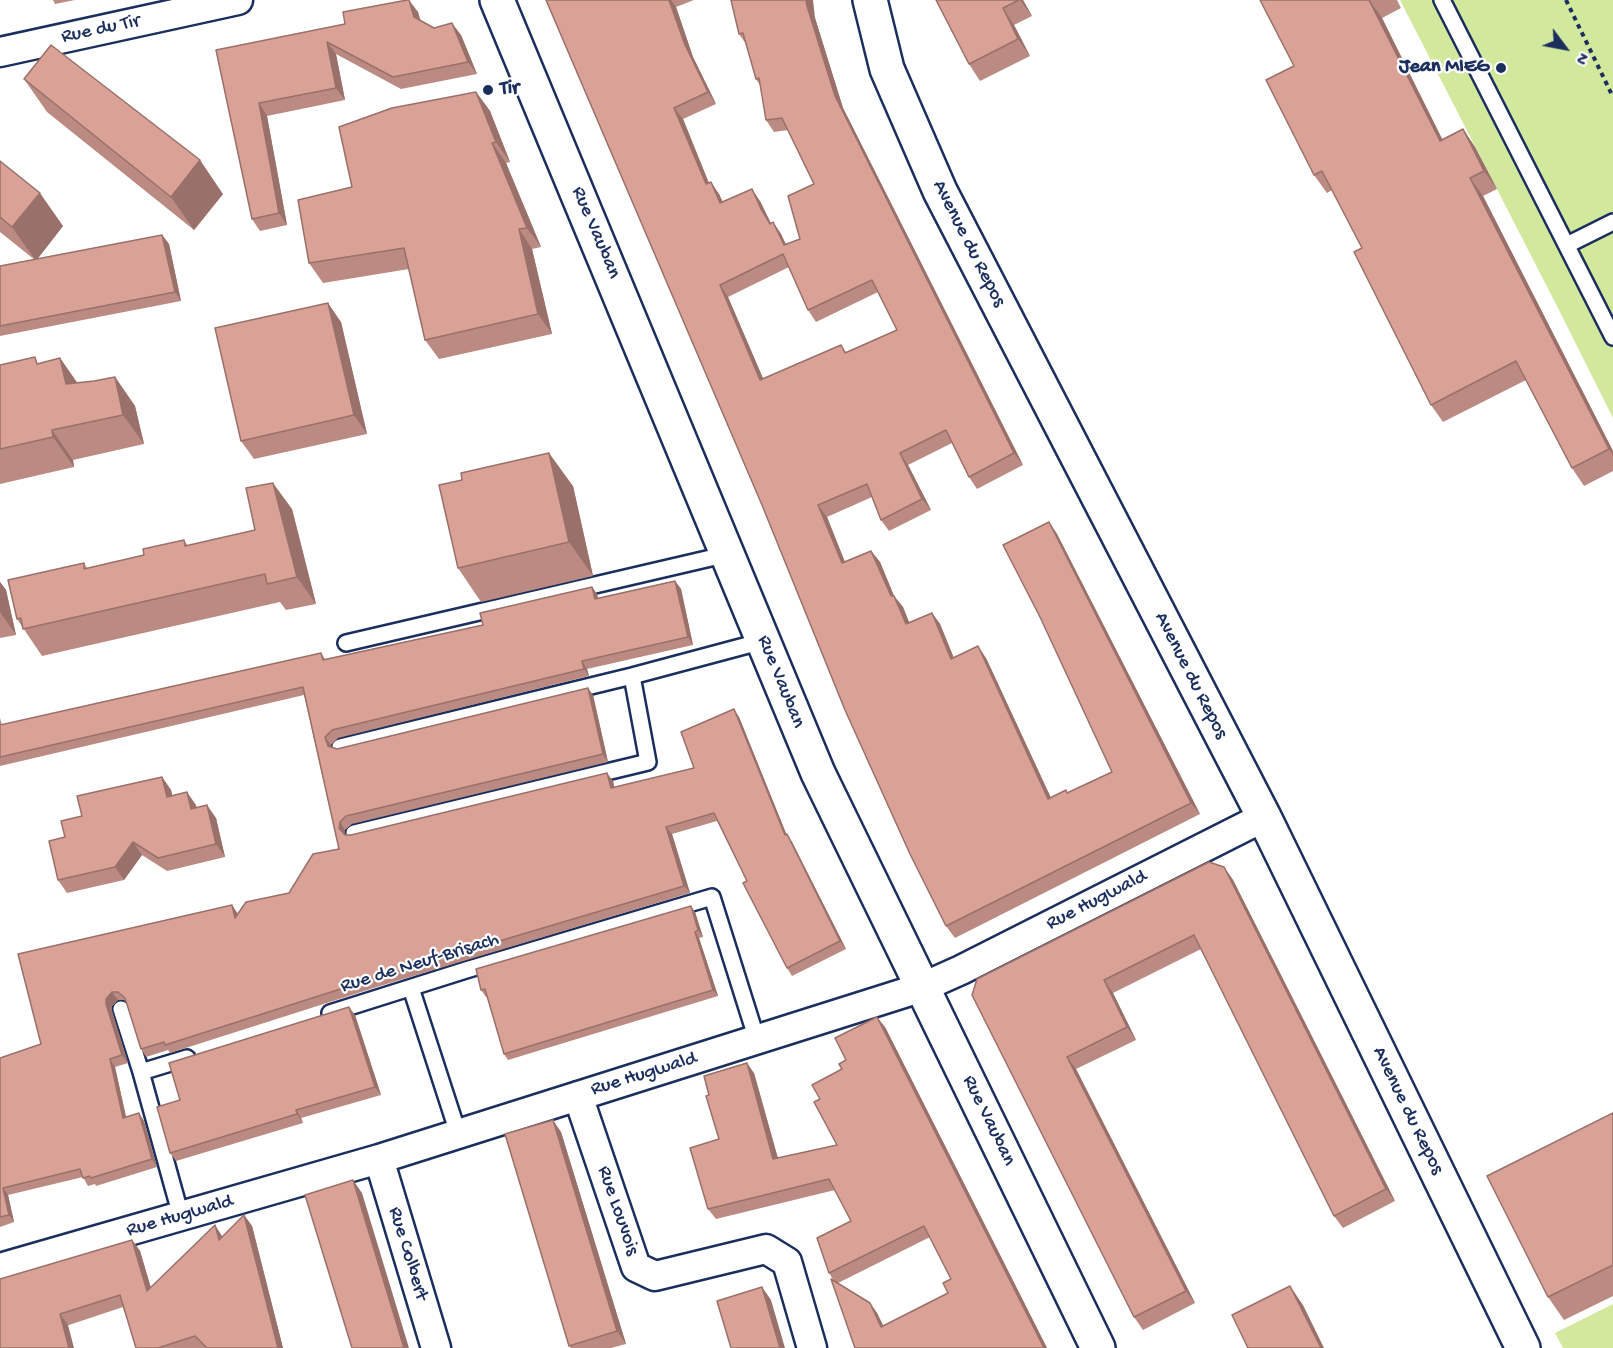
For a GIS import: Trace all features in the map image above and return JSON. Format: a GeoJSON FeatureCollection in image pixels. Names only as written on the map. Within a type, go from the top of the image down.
{"type":"FeatureCollection","features":[{"type":"Feature","properties":{"kind":"main road","name":"Rue Vauban"},"geometry":{"type":"LineString","coordinates":[[497,0],[818,773],[1098,1348]]}},
{"type":"Feature","properties":{"kind":"main road","name":"Avenue du Repos"},"geometry":{"type":"LineString","coordinates":[[870,0],[887,69],[939,191],[1264,817],[1523,1348]]}},
{"type":"Feature","properties":{"kind":"street","name":"Rue du Tir"},"geometry":{"type":"LineString","coordinates":[[0,52],[238,0]]}},
{"type":"Feature","properties":{"kind":"street","name":"Rue Hugwald"},"geometry":{"type":"LineString","coordinates":[[0,1268],[379,1159],[923,987],[1264,817]]}},
{"type":"Feature","properties":{"kind":"street","name":"Rue Louvois"},"geometry":{"type":"LineString","coordinates":[[578,1096],[636,1268],[655,1276],[766,1249],[787,1262],[812,1348]]}},
{"type":"Feature","properties":{"kind":"street","name":"Rue Colbert"},"geometry":{"type":"LineString","coordinates":[[379,1159],[436,1348]]}},
{"type":"Feature","properties":{"kind":"lane"},"geometry":{"type":"LineString","coordinates":[[1442,0],[1613,337]]}},
{"type":"Feature","properties":{"kind":"lane"},"geometry":{"type":"LineString","coordinates":[[1567,245],[1613,222]]}},
{"type":"Feature","properties":{"kind":"lane"},"geometry":{"type":"LineString","coordinates":[[346,642],[728,554]]}},
{"type":"Feature","properties":{"kind":"lane"},"geometry":{"type":"LineString","coordinates":[[340,747],[632,676],[763,641]]}},
{"type":"Feature","properties":{"kind":"lane"},"geometry":{"type":"LineString","coordinates":[[354,833],[648,762],[632,676]]}},
{"type":"Feature","properties":{"kind":"lane","name":"Rue de Neuf-Brisach"},"geometry":{"type":"LineString","coordinates":[[319,1017],[712,897],[757,1040]]}},
{"type":"Feature","properties":{"kind":"lane"},"geometry":{"type":"LineString","coordinates":[[411,988],[458,1133]]}},
{"type":"Feature","properties":{"kind":"lane"},"geometry":{"type":"LineString","coordinates":[[121,1009],[181,1216]]}},
{"type":"Feature","properties":{"kind":"lane"},"geometry":{"type":"LineString","coordinates":[[141,1072],[196,1055]]}},
{"type":"Feature","properties":{"kind":"path"},"geometry":{"type":"LineString","coordinates":[[1566,0],[1613,97]]}},
{"type":"Feature","properties":{"kind":"green space"},"geometry":{"type":"Polygon","coordinates":[[[1400,0],[1613,0],[1613,418],[1560,312],[1400,0]]]}},
{"type":"Feature","properties":{"kind":"green space"},"geometry":{"type":"Polygon","coordinates":[[[1613,1304],[1613,1348],[1563,1348],[1555,1333],[1613,1304]]]}},
{"type":"Feature","properties":{"kind":"building"},"geometry":{"type":"Polygon","coordinates":[[[409,0],[414,17],[434,28],[452,23],[468,62],[393,77],[327,42],[336,88],[259,103],[279,213],[252,219],[216,50],[345,24],[343,12],[409,0]]]}},
{"type":"Feature","properties":{"kind":"building"},"geometry":{"type":"Polygon","coordinates":[[[546,0],[669,0],[685,45],[708,92],[674,108],[706,184],[711,182],[720,203],[752,189],[761,209],[770,224],[773,222],[784,245],[800,239],[788,196],[814,184],[782,118],[766,120],[759,78],[756,79],[743,33],[739,34],[731,0],[806,0],[835,96],[1014,453],[969,477],[946,430],[900,453],[922,499],[881,520],[867,484],[818,505],[842,563],[871,551],[906,624],[932,613],[951,659],[978,646],[1048,799],[1066,790],[1067,793],[1112,772],[1040,617],[1003,545],[1049,522],[1191,803],[946,926],[910,854],[845,710],[762,505],[546,0]],[[783,254],[720,285],[760,380],[841,345],[845,353],[897,330],[872,280],[808,310],[783,254]]]}},
{"type":"Feature","properties":{"kind":"building"},"geometry":{"type":"Polygon","coordinates":[[[936,0],[1019,0],[1003,8],[1018,39],[969,64],[936,0]]]}},
{"type":"Feature","properties":{"kind":"building"},"geometry":{"type":"Polygon","coordinates":[[[1260,0],[1369,0],[1440,141],[1463,129],[1484,171],[1470,178],[1609,449],[1572,468],[1516,361],[1431,405],[1354,252],[1362,248],[1322,171],[1314,175],[1266,80],[1294,66],[1260,0]]]}},
{"type":"Feature","properties":{"kind":"building"},"geometry":{"type":"Polygon","coordinates":[[[51,45],[200,160],[171,197],[24,79],[51,45]]]}},
{"type":"Feature","properties":{"kind":"building"},"geometry":{"type":"Polygon","coordinates":[[[476,92],[496,142],[492,143],[527,228],[519,229],[538,314],[425,340],[404,248],[309,263],[298,200],[352,187],[339,127],[392,108],[476,92]]]}},
{"type":"Feature","properties":{"kind":"building"},"geometry":{"type":"Polygon","coordinates":[[[0,161],[40,193],[12,227],[0,217],[0,161]]]}},
{"type":"Feature","properties":{"kind":"building"},"geometry":{"type":"Polygon","coordinates":[[[162,235],[175,292],[0,326],[0,266],[162,235]]]}},
{"type":"Feature","properties":{"kind":"building"},"geometry":{"type":"Polygon","coordinates":[[[328,303],[354,415],[241,441],[215,328],[328,303]]]}},
{"type":"Feature","properties":{"kind":"building"},"geometry":{"type":"Polygon","coordinates":[[[35,357],[37,364],[60,358],[66,384],[115,377],[123,415],[52,430],[53,437],[0,449],[0,365],[35,357]]]}},
{"type":"Feature","properties":{"kind":"building"},"geometry":{"type":"Polygon","coordinates":[[[549,453],[569,542],[458,568],[439,485],[462,480],[461,473],[549,453]]]}},
{"type":"Feature","properties":{"kind":"building"},"geometry":{"type":"Polygon","coordinates":[[[273,483],[297,577],[267,584],[265,574],[23,629],[21,618],[17,619],[8,580],[84,563],[84,569],[144,555],[143,549],[184,540],[185,546],[255,530],[246,488],[273,483]]]}},
{"type":"Feature","properties":{"kind":"building"},"geometry":{"type":"Polygon","coordinates":[[[675,581],[688,637],[582,661],[584,669],[332,730],[325,737],[328,746],[337,749],[588,688],[603,754],[346,816],[340,822],[339,828],[345,835],[351,835],[607,773],[611,788],[694,768],[681,732],[734,709],[785,835],[787,834],[840,941],[787,968],[743,883],[747,881],[714,813],[666,827],[684,886],[375,978],[165,1045],[164,1042],[141,1049],[125,998],[118,992],[112,992],[106,999],[106,1004],[122,1055],[110,1059],[123,1118],[139,1113],[152,1159],[91,1178],[90,1176],[83,1178],[80,1169],[3,1188],[9,1215],[0,1217],[0,1058],[41,1044],[18,954],[232,905],[235,918],[246,902],[289,893],[313,854],[339,849],[303,687],[0,757],[0,725],[321,653],[323,660],[483,625],[480,613],[592,587],[595,599],[675,581]]]}},
{"type":"Feature","properties":{"kind":"building"},"geometry":{"type":"Polygon","coordinates":[[[162,777],[167,797],[187,792],[191,809],[207,805],[216,844],[158,858],[133,842],[115,867],[58,880],[49,841],[65,837],[61,821],[82,816],[77,796],[162,777]]]}},
{"type":"Feature","properties":{"kind":"building"},"geometry":{"type":"Polygon","coordinates":[[[1209,862],[1224,867],[1386,1189],[1334,1216],[1194,935],[1104,980],[1127,1027],[1067,1057],[1186,1291],[1134,1317],[972,995],[977,979],[1209,862]]]}},
{"type":"Feature","properties":{"kind":"building"},"geometry":{"type":"Polygon","coordinates":[[[691,906],[698,930],[695,932],[713,990],[504,1054],[485,989],[481,990],[476,969],[691,906]]]}},
{"type":"Feature","properties":{"kind":"building"},"geometry":{"type":"Polygon","coordinates":[[[349,1007],[375,1087],[296,1110],[297,1114],[170,1153],[157,1107],[180,1100],[169,1063],[349,1007]]]}},
{"type":"Feature","properties":{"kind":"building"},"geometry":{"type":"Polygon","coordinates":[[[877,1017],[1044,1348],[855,1348],[831,1279],[870,1303],[881,1327],[948,1293],[943,1283],[951,1279],[924,1226],[829,1273],[817,1238],[851,1221],[829,1179],[708,1209],[690,1148],[719,1139],[706,1096],[709,1095],[704,1076],[747,1063],[773,1159],[837,1145],[814,1102],[820,1099],[812,1085],[842,1069],[839,1064],[846,1060],[835,1038],[877,1017]]]}},
{"type":"Feature","properties":{"kind":"building"},"geometry":{"type":"Polygon","coordinates":[[[1613,1113],[1613,1265],[1548,1297],[1487,1176],[1613,1113]]]}},
{"type":"Feature","properties":{"kind":"building"},"geometry":{"type":"Polygon","coordinates":[[[553,1120],[617,1331],[569,1346],[505,1134],[553,1120]]]}},
{"type":"Feature","properties":{"kind":"building"},"geometry":{"type":"Polygon","coordinates":[[[353,1180],[404,1348],[352,1348],[305,1195],[353,1180]]]}},
{"type":"Feature","properties":{"kind":"building"},"geometry":{"type":"Polygon","coordinates":[[[244,1215],[278,1348],[207,1348],[195,1336],[158,1348],[136,1348],[120,1295],[60,1314],[69,1348],[0,1348],[0,1279],[132,1240],[147,1291],[215,1225],[219,1240],[244,1215]]]}},
{"type":"Feature","properties":{"kind":"building"},"geometry":{"type":"Polygon","coordinates":[[[1290,1286],[1321,1348],[1248,1348],[1232,1315],[1290,1286]]]}},
{"type":"Feature","properties":{"kind":"building"},"geometry":{"type":"Polygon","coordinates":[[[762,1287],[780,1348],[731,1348],[717,1301],[762,1287]]]}},
{"type":"Feature","properties":{"kind":"place","name":"Jean MIEG"},"geometry":{"type":"Point","coordinates":[1501,68]}},
{"type":"Feature","properties":{"kind":"place","name":"Tir"},"geometry":{"type":"Point","coordinates":[488,90]}}]}
